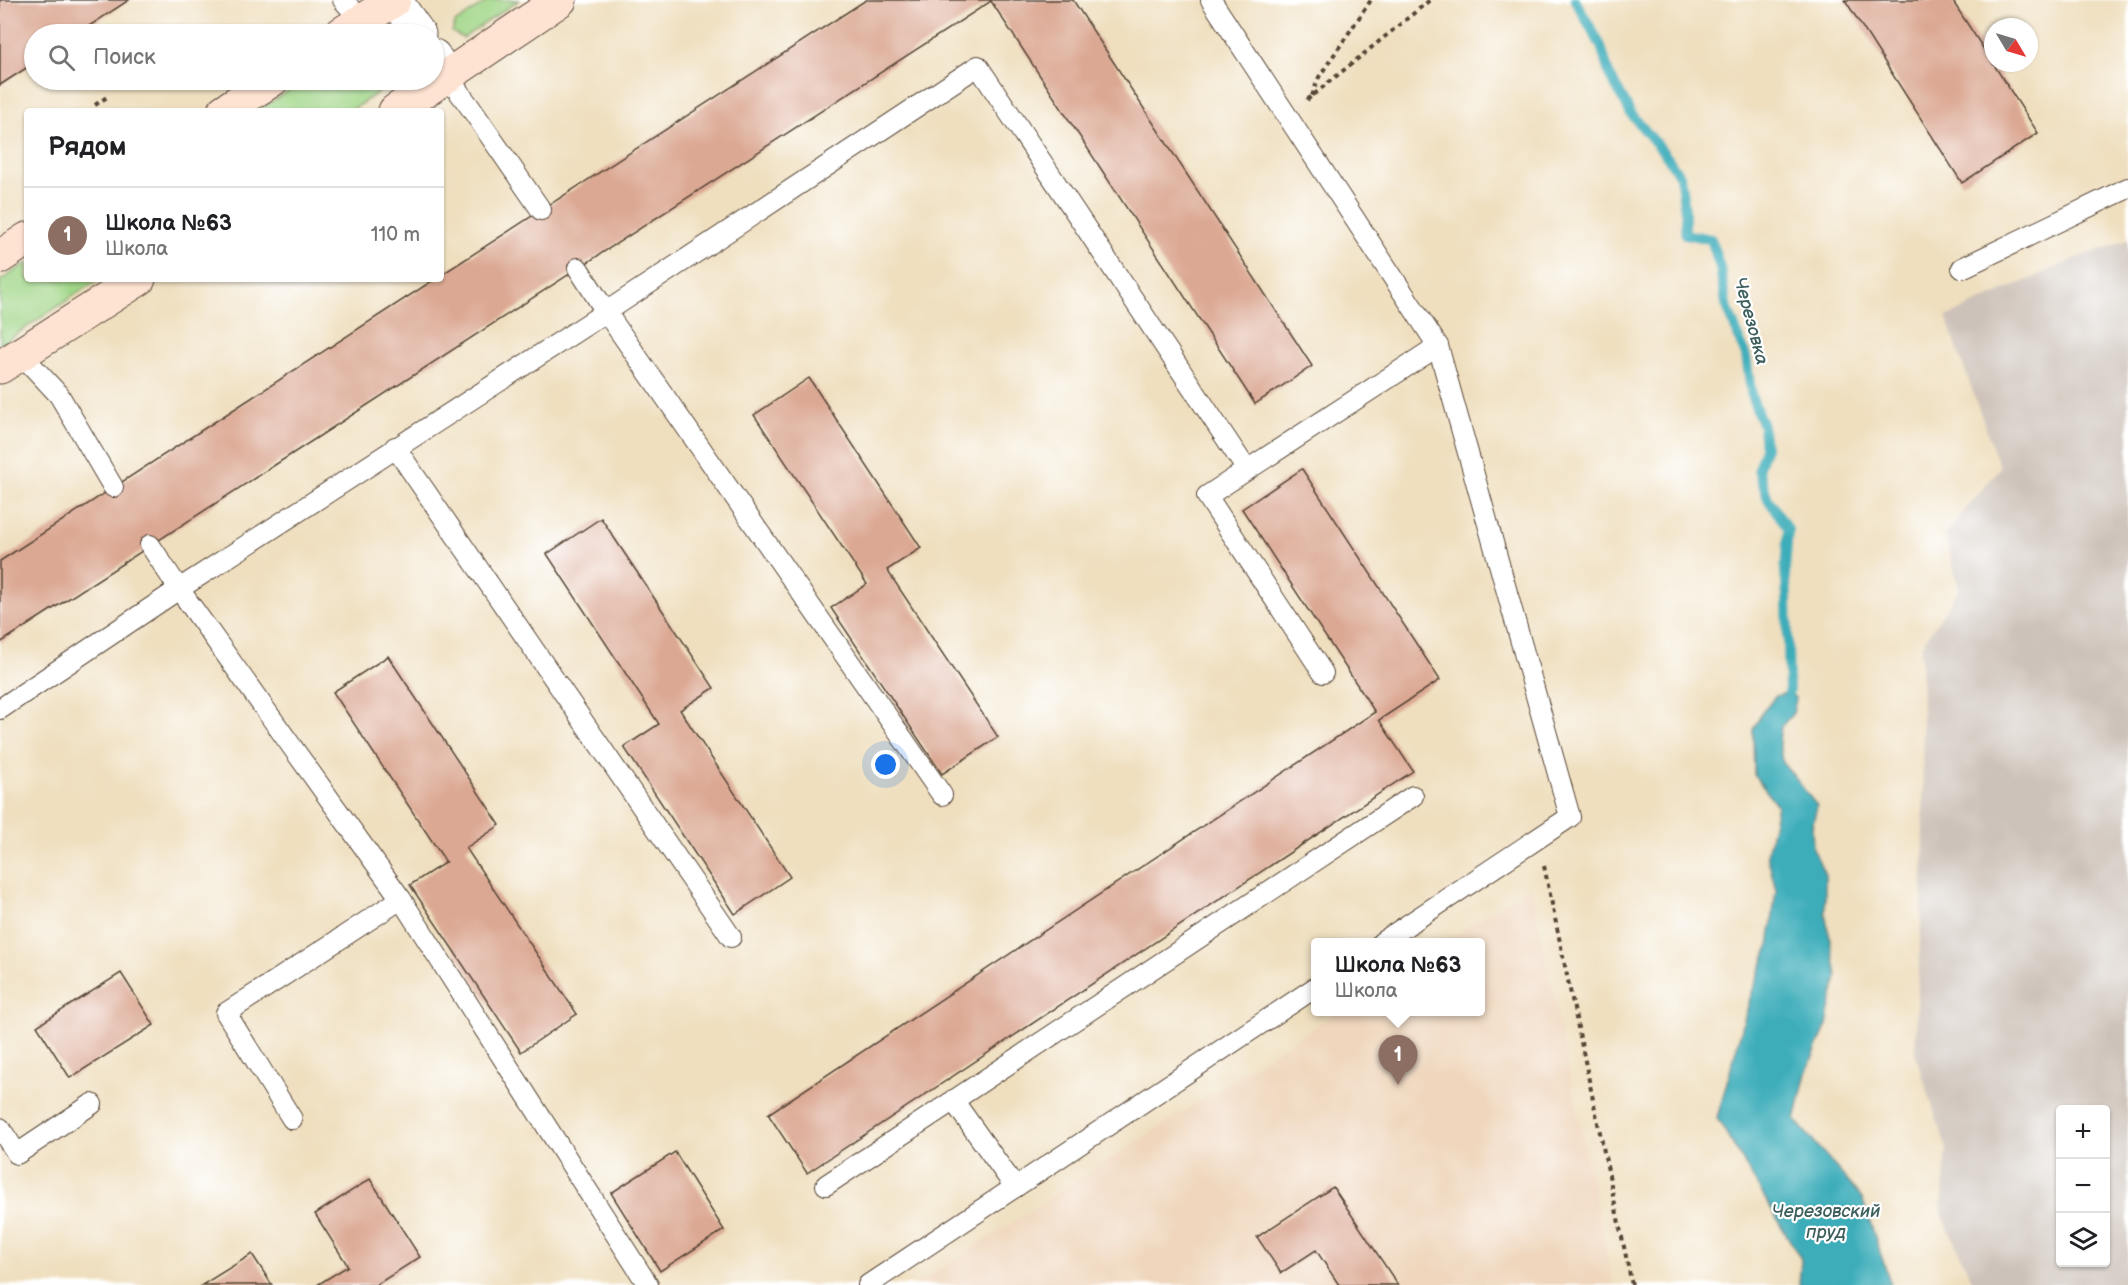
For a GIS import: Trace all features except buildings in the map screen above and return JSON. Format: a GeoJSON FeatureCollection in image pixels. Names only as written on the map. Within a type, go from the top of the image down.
{"type":"FeatureCollection","features":[{"type":"Feature","properties":{"kind":"main road"},"geometry":{"type":"LineString","coordinates":[[349,18],[395,0]]}},
{"type":"Feature","properties":{"kind":"main road"},"geometry":{"type":"LineString","coordinates":[[444,64],[560,0]]}},
{"type":"Feature","properties":{"kind":"main road"},"geometry":{"type":"LineString","coordinates":[[229,108],[257,90]]}},
{"type":"Feature","properties":{"kind":"main road"},"geometry":{"type":"LineString","coordinates":[[398,108],[416,90]]}},
{"type":"Feature","properties":{"kind":"main road"},"geometry":{"type":"LineString","coordinates":[[0,257],[24,241]]}},
{"type":"Feature","properties":{"kind":"main road"},"geometry":{"type":"LineString","coordinates":[[10,360],[134,282]]}},
{"type":"Feature","properties":{"kind":"street"},"geometry":{"type":"LineString","coordinates":[[395,0],[412,24]]}},
{"type":"Feature","properties":{"kind":"lane"},"geometry":{"type":"LineString","coordinates":[[1211,0],[1438,346],[1570,817],[1388,938]]}},
{"type":"Feature","properties":{"kind":"lane"},"geometry":{"type":"LineString","coordinates":[[0,709],[178,589],[606,312],[978,66],[1247,470]]}},
{"type":"Feature","properties":{"kind":"lane"},"geometry":{"type":"LineString","coordinates":[[444,71],[541,210]]}},
{"type":"Feature","properties":{"kind":"lane"},"geometry":{"type":"LineString","coordinates":[[1962,268],[2128,188]]}},
{"type":"Feature","properties":{"kind":"lane"},"geometry":{"type":"LineString","coordinates":[[578,268],[606,312],[942,795]]}},
{"type":"Feature","properties":{"kind":"lane"},"geometry":{"type":"LineString","coordinates":[[1323,673],[1207,496],[1438,346]]}},
{"type":"Feature","properties":{"kind":"lane"},"geometry":{"type":"LineString","coordinates":[[10,360],[59,395],[113,487]]}},
{"type":"Feature","properties":{"kind":"lane"},"geometry":{"type":"LineString","coordinates":[[395,447],[731,937]]}},
{"type":"Feature","properties":{"kind":"lane"},"geometry":{"type":"LineString","coordinates":[[150,545],[178,589],[401,898],[648,1285]]}},
{"type":"Feature","properties":{"kind":"lane"},"geometry":{"type":"LineString","coordinates":[[826,1185],[1413,796]]}},
{"type":"Feature","properties":{"kind":"lane"},"geometry":{"type":"LineString","coordinates":[[292,1119],[226,1013],[401,898]]}},
{"type":"Feature","properties":{"kind":"lane"},"geometry":{"type":"LineString","coordinates":[[868,1285],[1311,990]]}},
{"type":"Feature","properties":{"kind":"lane"},"geometry":{"type":"LineString","coordinates":[[953,1100],[1016,1187]]}},
{"type":"Feature","properties":{"kind":"lane"},"geometry":{"type":"LineString","coordinates":[[0,1128],[17,1154],[92,1104]]}},
{"type":"Feature","properties":{"kind":"path"},"geometry":{"type":"LineString","coordinates":[[1311,98],[1319,77],[1371,0]]}},
{"type":"Feature","properties":{"kind":"path"},"geometry":{"type":"LineString","coordinates":[[1285,116],[1311,98],[1430,0]]}},
{"type":"Feature","properties":{"kind":"path"},"geometry":{"type":"LineString","coordinates":[[95,105],[110,95]]}},
{"type":"Feature","properties":{"kind":"path"},"geometry":{"type":"LineString","coordinates":[[1539,838],[1632,1285]]}},
{"type":"Feature","properties":{"kind":"shaded area"},"geometry":{"type":"Polygon","coordinates":[[[2128,240],[2128,1285],[1974,1285],[1941,1212],[1947,1149],[1915,1054],[1924,857],[1921,646],[1959,589],[1945,535],[2000,468],[1946,317],[2074,259],[2128,240]]]}},
{"type":"Feature","properties":{"kind":"shaded area"},"geometry":{"type":"Polygon","coordinates":[[[1531,886],[1613,1285],[916,1285],[1331,1016],[1485,1016],[1485,938],[1450,938],[1531,886]]]}},
{"type":"Feature","properties":{"kind":"green space"},"geometry":{"type":"Polygon","coordinates":[[[489,0],[519,0],[463,38],[452,32],[455,23],[489,0]]]}},
{"type":"Feature","properties":{"kind":"green space"},"geometry":{"type":"Polygon","coordinates":[[[290,90],[382,90],[355,108],[263,108],[290,90]]]}},
{"type":"Feature","properties":{"kind":"green space"},"geometry":{"type":"Polygon","coordinates":[[[24,265],[24,282],[94,282],[0,345],[0,281],[24,265]]]}},
{"type":"Feature","properties":{"kind":"water","name":"Черезовский пруд"},"geometry":{"type":"Polygon","coordinates":[[[1789,692],[1796,699],[1793,713],[1781,727],[1779,741],[1782,761],[1817,806],[1812,827],[1813,848],[1825,875],[1825,912],[1837,976],[1827,1025],[1806,1073],[1795,1120],[1862,1198],[1891,1285],[1799,1285],[1801,1259],[1717,1118],[1751,995],[1769,946],[1776,890],[1767,855],[1777,805],[1754,775],[1753,730],[1762,713],[1776,696],[1789,692]]]}},
{"type":"Feature","properties":{"kind":"waterway","name":"Черезовка"},"geometry":{"type":"LineString","coordinates":[[1575,0],[1601,46],[1609,74],[1631,114],[1665,154],[1680,176],[1685,210],[1685,234],[1711,239],[1720,268],[1726,304],[1746,356],[1752,398],[1763,426],[1765,449],[1758,469],[1768,499],[1788,529],[1785,571],[1789,692]]}},
{"type":"Feature","properties":{"kind":"place","name":"Школа №63"},"geometry":{"type":"Point","coordinates":[1398,1085]}}]}
